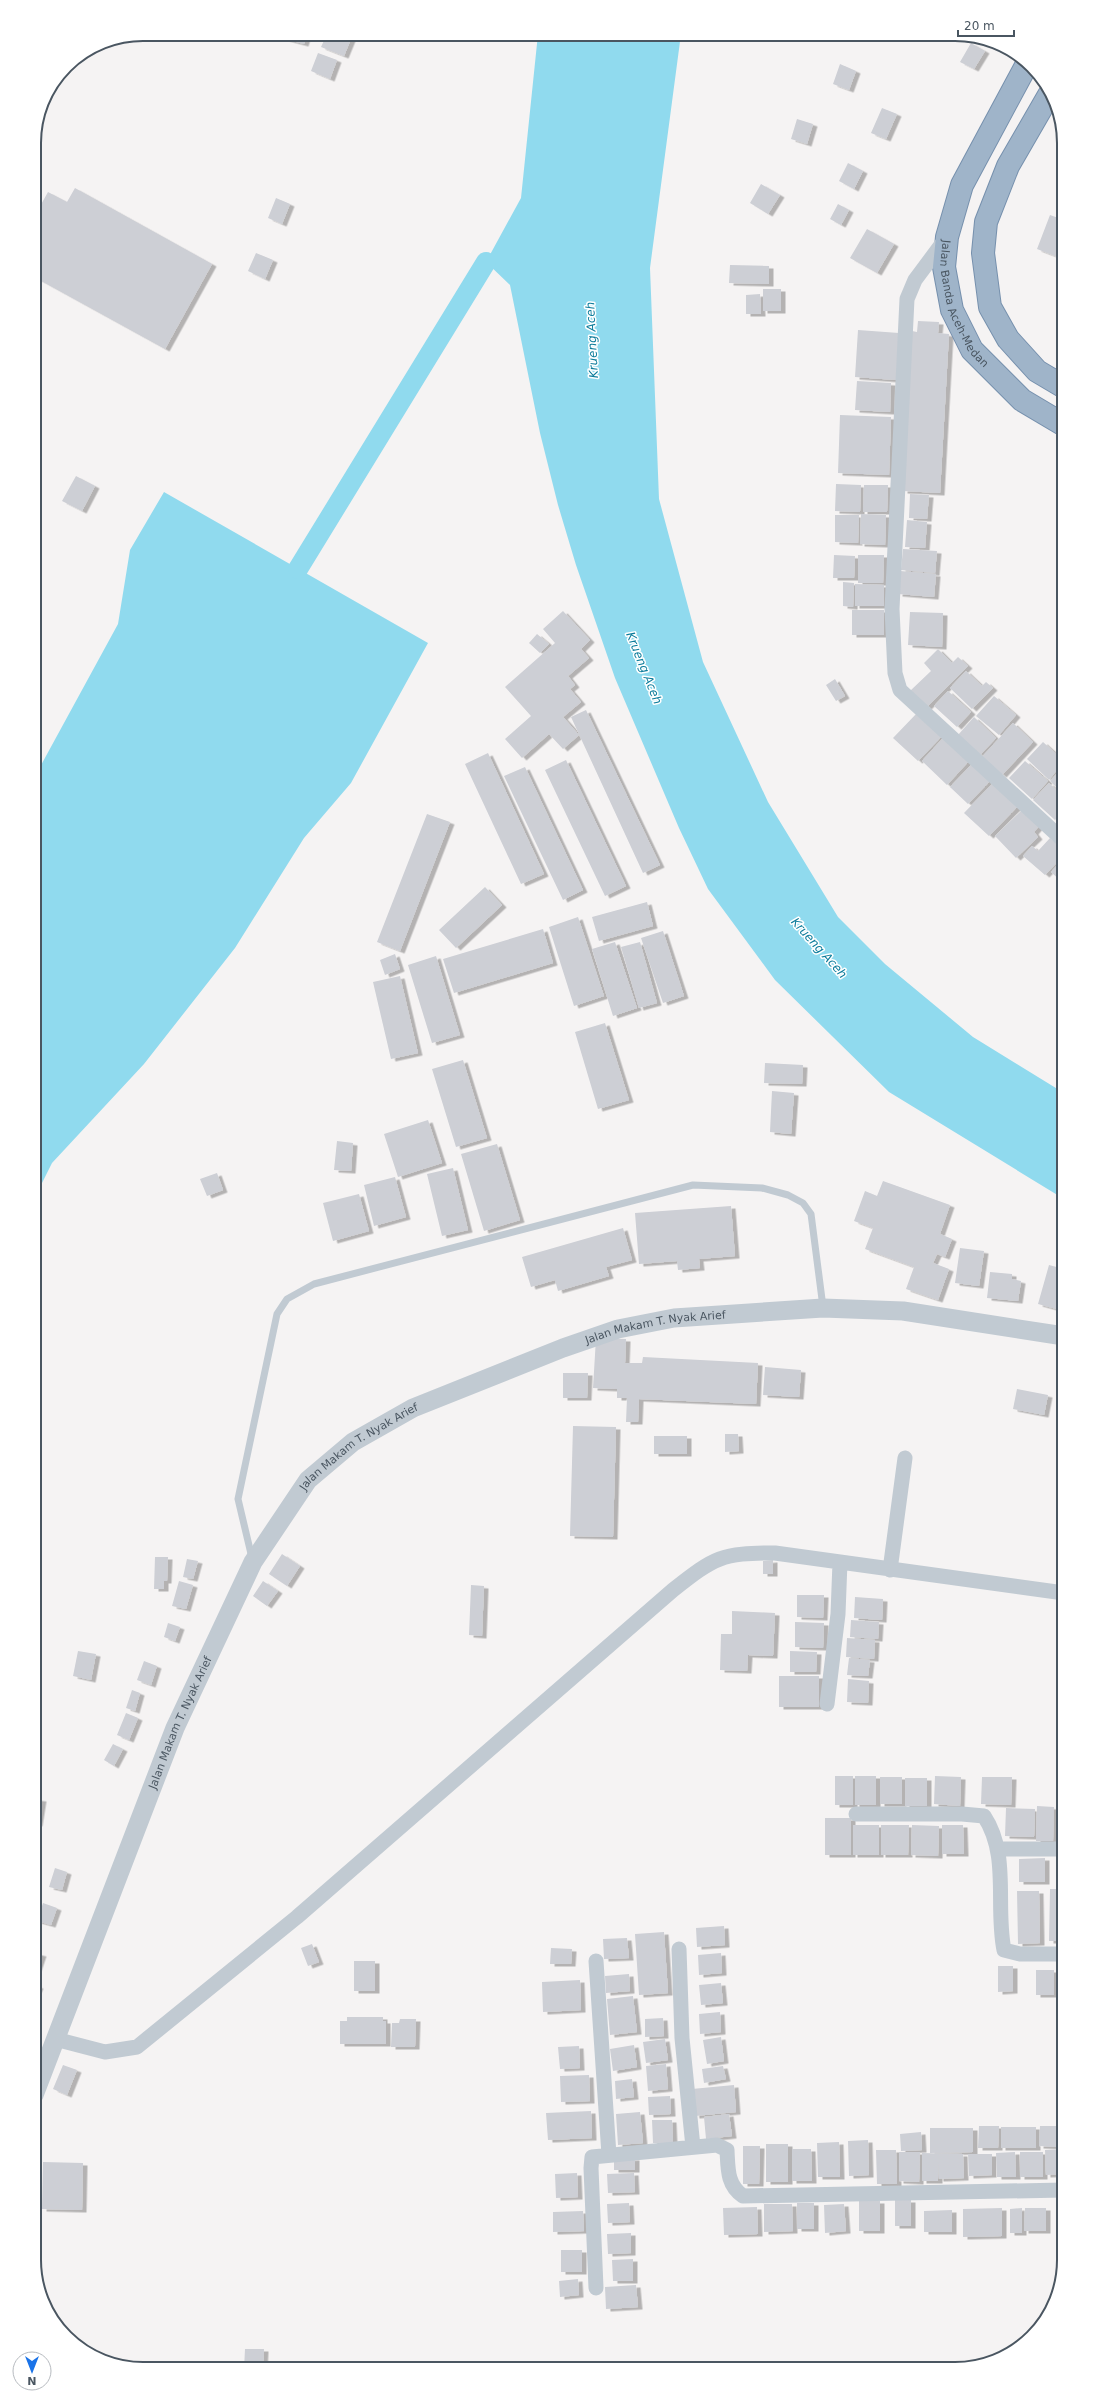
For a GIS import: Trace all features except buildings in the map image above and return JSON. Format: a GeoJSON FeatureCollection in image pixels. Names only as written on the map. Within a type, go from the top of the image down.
{"type":"FeatureCollection","features":[{"type":"Feature","properties":{"kind":"highway","name":"Jalan Banda Aceh-Medan"},"geometry":{"type":"LineString","coordinates":[[1024,69],[962,185],[947,237],[944,266],[952,310],[972,350],[1022,400],[1057,421]]}},
{"type":"Feature","properties":{"kind":"highway","name":"Jalan Banda Aceh-Medan"},"geometry":{"type":"LineString","coordinates":[[1047,98],[1008,166],[986,222],[983,253],[990,307],[1008,339],[1037,371],[1057,383]]}},
{"type":"Feature","properties":{"kind":"street"},"geometry":{"type":"LineString","coordinates":[[947,237],[915,280],[907,299],[892,609],[895,673],[900,690],[1057,836]]}},
{"type":"Feature","properties":{"kind":"street","name":"Jalan Makam T. Nyak Arief"},"geometry":{"type":"LineString","coordinates":[[41,2076],[175,1728],[253,1562],[308,1480],[353,1442],[413,1408],[562,1348],[618,1329],[674,1318],[823,1308],[903,1311],[1057,1335]]}},
{"type":"Feature","properties":{"kind":"street"},"geometry":{"type":"LineString","coordinates":[[890,1570],[906,1458]]}},
{"type":"Feature","properties":{"kind":"street"},"geometry":{"type":"LineString","coordinates":[[55,2039],[105,2052],[136,2047],[297,1918],[673,1590],[705,1564],[726,1556],[741,1553],[775,1553],[890,1570],[954,1576],[1057,1592]]}},
{"type":"Feature","properties":{"kind":"street"},"geometry":{"type":"LineString","coordinates":[[827,1704],[838,1614],[840,1562]]}},
{"type":"Feature","properties":{"kind":"street"},"geometry":{"type":"LineString","coordinates":[[856,1814],[962,1814],[984,1816],[991,1827],[998,1850],[1000,1933],[1004,1950],[1020,1954],[1057,1954]]}},
{"type":"Feature","properties":{"kind":"street"},"geometry":{"type":"LineString","coordinates":[[998,1850],[1057,1849]]}},
{"type":"Feature","properties":{"kind":"street"},"geometry":{"type":"LineString","coordinates":[[679,1949],[682,2038],[693,2147]]}},
{"type":"Feature","properties":{"kind":"street"},"geometry":{"type":"LineString","coordinates":[[596,1961],[609,2155]]}},
{"type":"Feature","properties":{"kind":"street"},"geometry":{"type":"LineString","coordinates":[[596,2288],[591,2168],[592,2157],[717,2145],[728,2150],[729,2177],[735,2190],[743,2196],[1057,2190]]}},
{"type":"Feature","properties":{"kind":"lane"},"geometry":{"type":"LineString","coordinates":[[253,1562],[238,1499],[277,1314],[287,1299],[314,1284],[693,1185],[762,1188],[788,1194],[803,1203],[812,1214],[823,1308]]}},
{"type":"Feature","properties":{"kind":"water","name":"Krueng Aceh"},"geometry":{"type":"Polygon","coordinates":[[[537,41],[680,41],[650,268],[659,499],[703,662],[768,802],[838,917],[885,964],[973,1037],[1057,1089],[1057,1195],[889,1092],[775,980],[708,889],[679,828],[615,678],[576,565],[558,505],[540,433],[510,285],[486,262],[521,198],[537,41]]]}},
{"type":"Feature","properties":{"kind":"water"},"geometry":{"type":"Polygon","coordinates":[[[164,492],[428,643],[351,783],[304,838],[235,948],[144,1064],[52,1163],[41,1185],[41,765],[118,624],[130,550],[164,492]]]}},
{"type":"Feature","properties":{"kind":"waterway"},"geometry":{"type":"LineString","coordinates":[[298,569],[486,262]]}}]}
